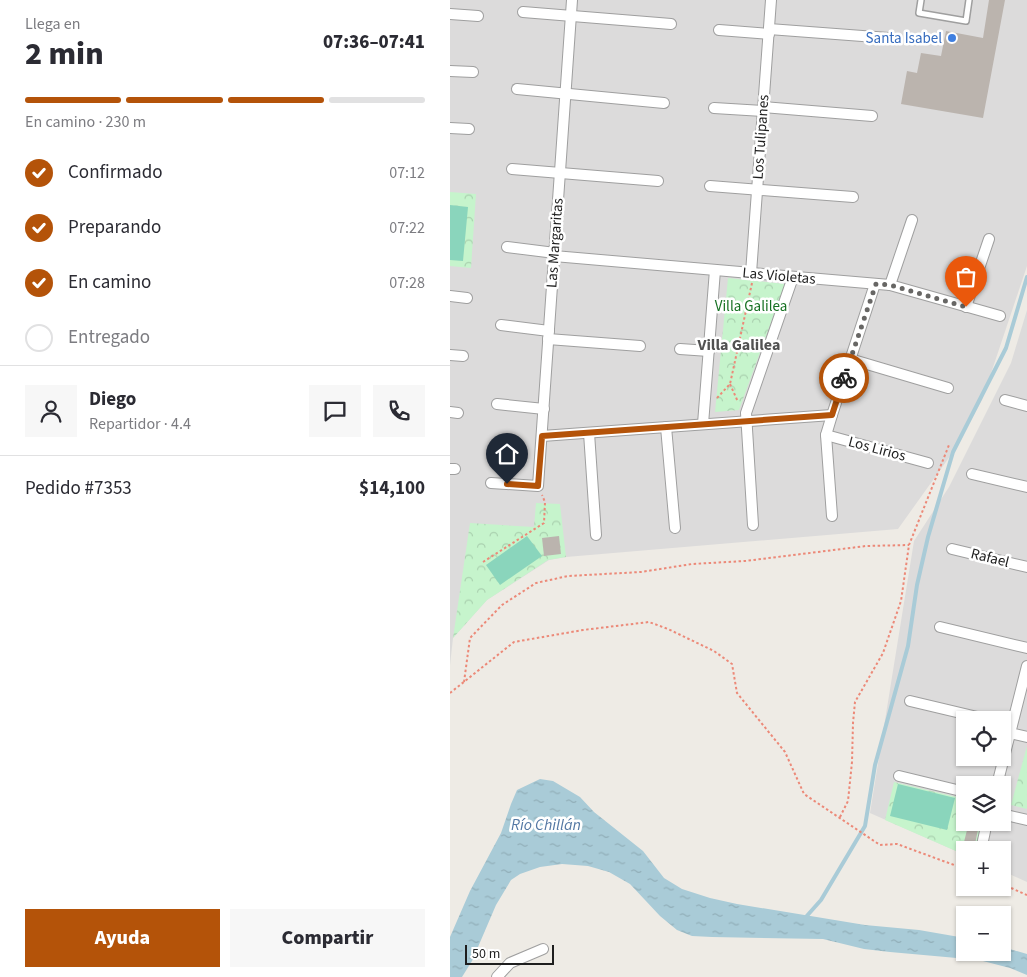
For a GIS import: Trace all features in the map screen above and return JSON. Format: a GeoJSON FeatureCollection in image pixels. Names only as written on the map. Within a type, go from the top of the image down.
{"type":"FeatureCollection","features":[{"type":"Feature","properties":{"kind":"street","name":"Las Margaritas"},"geometry":{"type":"LineString","coordinates":[[538,486],[572,0]]}},
{"type":"Feature","properties":{"kind":"street","name":"Los Tulipanes"},"geometry":{"type":"LineString","coordinates":[[751,273],[771,0]]}},
{"type":"Feature","properties":{"kind":"street"},"geometry":{"type":"LineString","coordinates":[[523,12],[671,24]]}},
{"type":"Feature","properties":{"kind":"street"},"geometry":{"type":"LineString","coordinates":[[450,14],[478,16]]}},
{"type":"Feature","properties":{"kind":"street"},"geometry":{"type":"LineString","coordinates":[[719,30],[889,38]]}},
{"type":"Feature","properties":{"kind":"street"},"geometry":{"type":"LineString","coordinates":[[450,71],[473,72]]}},
{"type":"Feature","properties":{"kind":"street"},"geometry":{"type":"LineString","coordinates":[[517,89],[664,103]]}},
{"type":"Feature","properties":{"kind":"street"},"geometry":{"type":"LineString","coordinates":[[714,108],[872,116]]}},
{"type":"Feature","properties":{"kind":"street"},"geometry":{"type":"LineString","coordinates":[[450,128],[469,129]]}},
{"type":"Feature","properties":{"kind":"street"},"geometry":{"type":"LineString","coordinates":[[512,169],[658,181]]}},
{"type":"Feature","properties":{"kind":"street"},"geometry":{"type":"LineString","coordinates":[[710,186],[853,197]]}},
{"type":"Feature","properties":{"kind":"street"},"geometry":{"type":"LineString","coordinates":[[890,285],[912,220]]}},
{"type":"Feature","properties":{"kind":"street"},"geometry":{"type":"LineString","coordinates":[[966,307],[989,239]]}},
{"type":"Feature","properties":{"kind":"street","name":"Las Violetas"},"geometry":{"type":"LineString","coordinates":[[507,247],[554,254],[715,270],[890,285],[1000,316]]}},
{"type":"Feature","properties":{"kind":"street"},"geometry":{"type":"LineString","coordinates":[[703,424],[715,270]]}},
{"type":"Feature","properties":{"kind":"street"},"geometry":{"type":"LineString","coordinates":[[753,525],[746,421],[748,407],[793,277]]}},
{"type":"Feature","properties":{"kind":"street"},"geometry":{"type":"LineString","coordinates":[[832,516],[826,435],[876,284]]}},
{"type":"Feature","properties":{"kind":"street"},"geometry":{"type":"LineString","coordinates":[[450,296],[467,298]]}},
{"type":"Feature","properties":{"kind":"street"},"geometry":{"type":"LineString","coordinates":[[501,326],[549,335],[640,346]]}},
{"type":"Feature","properties":{"kind":"street"},"geometry":{"type":"LineString","coordinates":[[680,349],[709,351]]}},
{"type":"Feature","properties":{"kind":"street"},"geometry":{"type":"LineString","coordinates":[[450,355],[463,356]]}},
{"type":"Feature","properties":{"kind":"street"},"geometry":{"type":"LineString","coordinates":[[850,359],[948,388]]}},
{"type":"Feature","properties":{"kind":"street"},"geometry":{"type":"LineString","coordinates":[[1005,400],[1027,406]]}},
{"type":"Feature","properties":{"kind":"street"},"geometry":{"type":"LineString","coordinates":[[497,404],[544,409]]}},
{"type":"Feature","properties":{"kind":"street"},"geometry":{"type":"LineString","coordinates":[[542,436],[832,415]]}},
{"type":"Feature","properties":{"kind":"street"},"geometry":{"type":"LineString","coordinates":[[666,427],[675,528]]}},
{"type":"Feature","properties":{"kind":"street"},"geometry":{"type":"LineString","coordinates":[[589,432],[596,535]]}},
{"type":"Feature","properties":{"kind":"street","name":"Los Lirios"},"geometry":{"type":"LineString","coordinates":[[826,435],[928,463]]}},
{"type":"Feature","properties":{"kind":"street"},"geometry":{"type":"LineString","coordinates":[[972,474],[1027,487]]}},
{"type":"Feature","properties":{"kind":"street"},"geometry":{"type":"LineString","coordinates":[[491,482],[538,486]]}},
{"type":"Feature","properties":{"kind":"street","name":"Rafael"},"geometry":{"type":"LineString","coordinates":[[952,548],[1027,566]]}},
{"type":"Feature","properties":{"kind":"street"},"geometry":{"type":"LineString","coordinates":[[940,627],[1027,648]]}},
{"type":"Feature","properties":{"kind":"street"},"geometry":{"type":"LineString","coordinates":[[1011,717],[1027,666]]}},
{"type":"Feature","properties":{"kind":"street"},"geometry":{"type":"LineString","coordinates":[[910,701],[956,712]]}},
{"type":"Feature","properties":{"kind":"street"},"geometry":{"type":"LineString","coordinates":[[1011,729],[1027,737]]}},
{"type":"Feature","properties":{"kind":"street"},"geometry":{"type":"LineString","coordinates":[[899,776],[956,790]]}},
{"type":"Feature","properties":{"kind":"street"},"geometry":{"type":"LineString","coordinates":[[1011,816],[1027,820]]}},
{"type":"Feature","properties":{"kind":"street"},"geometry":{"type":"LineString","coordinates":[[497,977],[510,962],[543,950]]}},
{"type":"Feature","properties":{"kind":"lane"},"geometry":{"type":"LineString","coordinates":[[921,0],[919,13],[966,21],[969,0]]}},
{"type":"Feature","properties":{"kind":"path"},"geometry":{"type":"LineString","coordinates":[[717,398],[730,384],[752,286],[751,273]]}},
{"type":"Feature","properties":{"kind":"path"},"geometry":{"type":"LineString","coordinates":[[840,818],[848,801],[855,702],[883,653],[901,601],[909,545],[949,445]]}},
{"type":"Feature","properties":{"kind":"path"},"geometry":{"type":"LineString","coordinates":[[483,562],[544,523],[545,502],[538,486]]}},
{"type":"Feature","properties":{"kind":"path"},"geometry":{"type":"LineString","coordinates":[[464,682],[470,638],[502,605],[536,583],[568,576],[641,572],[692,564],[745,561],[866,546],[909,545]]}},
{"type":"Feature","properties":{"kind":"path"},"geometry":{"type":"LineString","coordinates":[[450,693],[514,642],[583,630],[649,622],[714,651],[732,664],[737,693],[786,752],[804,794],[880,845],[897,844],[956,865]]}},
{"type":"Feature","properties":{"kind":"path"},"geometry":{"type":"LineString","coordinates":[[1011,888],[1027,895]]}},
{"type":"Feature","properties":{"kind":"shaded area"},"geometry":{"type":"Polygon","coordinates":[[[450,0],[1027,0],[1027,266],[982,400],[953,452],[898,529],[549,560],[487,600],[453,638],[450,665],[450,0]]]}},
{"type":"Feature","properties":{"kind":"shaded area"},"geometry":{"type":"Polygon","coordinates":[[[1027,310],[1027,882],[1011,875],[1011,841],[956,841],[956,851],[870,813],[914,541],[949,487],[1011,363],[1027,310]]]}},
{"type":"Feature","properties":{"kind":"green space"},"geometry":{"type":"Polygon","coordinates":[[[450,192],[476,194],[471,268],[450,266],[450,192]]]}},
{"type":"Feature","properties":{"kind":"green space"},"geometry":{"type":"Polygon","coordinates":[[[450,205],[468,207],[463,261],[450,260],[450,205]]]}},
{"type":"Feature","properties":{"kind":"green space","name":"Villa Galilea"},"geometry":{"type":"Polygon","coordinates":[[[728,278],[785,284],[739,410],[715,412],[728,278]]]}},
{"type":"Feature","properties":{"kind":"green space"},"geometry":{"type":"Polygon","coordinates":[[[536,503],[560,504],[566,557],[548,560],[487,600],[453,638],[470,523],[534,527],[536,503]]]}},
{"type":"Feature","properties":{"kind":"green space"},"geometry":{"type":"Polygon","coordinates":[[[527,536],[542,556],[500,585],[486,565],[527,536]]]}},
{"type":"Feature","properties":{"kind":"green space"},"geometry":{"type":"Polygon","coordinates":[[[1027,746],[1027,809],[1011,805],[1027,746]]]}},
{"type":"Feature","properties":{"kind":"green space"},"geometry":{"type":"Polygon","coordinates":[[[894,782],[956,797],[956,831],[980,831],[977,841],[956,841],[956,851],[885,820],[894,782]]]}},
{"type":"Feature","properties":{"kind":"green space"},"geometry":{"type":"Polygon","coordinates":[[[898,784],[955,798],[947,830],[890,816],[898,784]]]}},
{"type":"Feature","properties":{"kind":"water","name":"Río Chillán"},"geometry":{"type":"Polygon","coordinates":[[[540,779],[553,781],[580,797],[594,812],[643,851],[664,878],[682,889],[737,904],[865,925],[919,930],[956,936],[956,958],[864,949],[823,939],[692,936],[677,930],[660,916],[630,884],[609,872],[588,866],[562,864],[540,867],[520,874],[511,880],[496,905],[472,961],[462,977],[450,977],[450,937],[470,891],[501,833],[517,790],[540,779]]]}},
{"type":"Feature","properties":{"kind":"water","name":"Río Chillán"},"geometry":{"type":"Polygon","coordinates":[[[1011,949],[1027,954],[1027,975],[1010,968],[983,961],[1011,961],[1011,949]]]}},
{"type":"Feature","properties":{"kind":"building"},"geometry":{"type":"Polygon","coordinates":[[[989,0],[1005,0],[983,118],[901,104],[907,71],[917,73],[921,53],[941,56],[946,31],[983,38],[989,0]]]}},
{"type":"Feature","properties":{"kind":"building"},"geometry":{"type":"Polygon","coordinates":[[[559,536],[561,554],[544,556],[542,538],[559,536]]]}},
{"type":"Feature","properties":{"kind":"building"},"geometry":{"type":"Polygon","coordinates":[[[967,831],[978,831],[976,841],[964,841],[967,831]]]}},
{"type":"Feature","properties":{"kind":"waterway"},"geometry":{"type":"LineString","coordinates":[[805,918],[821,900],[865,826],[875,765],[908,646],[917,585],[928,537],[953,452],[1006,348],[1027,277]]}},
{"type":"Feature","properties":{"kind":"way so far"},"geometry":{"type":"LineString","coordinates":[[844,378],[876,284],[890,285],[966,307]]}},
{"type":"Feature","properties":{"kind":"place","name":"Santa Isabel"},"geometry":{"type":"Point","coordinates":[952,38]}},
{"type":"Feature","properties":{"kind":"district","name":"Villa Galilea"},"geometry":{"type":"Point","coordinates":[739,345]}},
{"type":"Feature","properties":{"kind":"route"},"geometry":{"type":"LineString","coordinates":[[507,484],[538,486],[542,436],[832,415],[844,378]]}}]}
